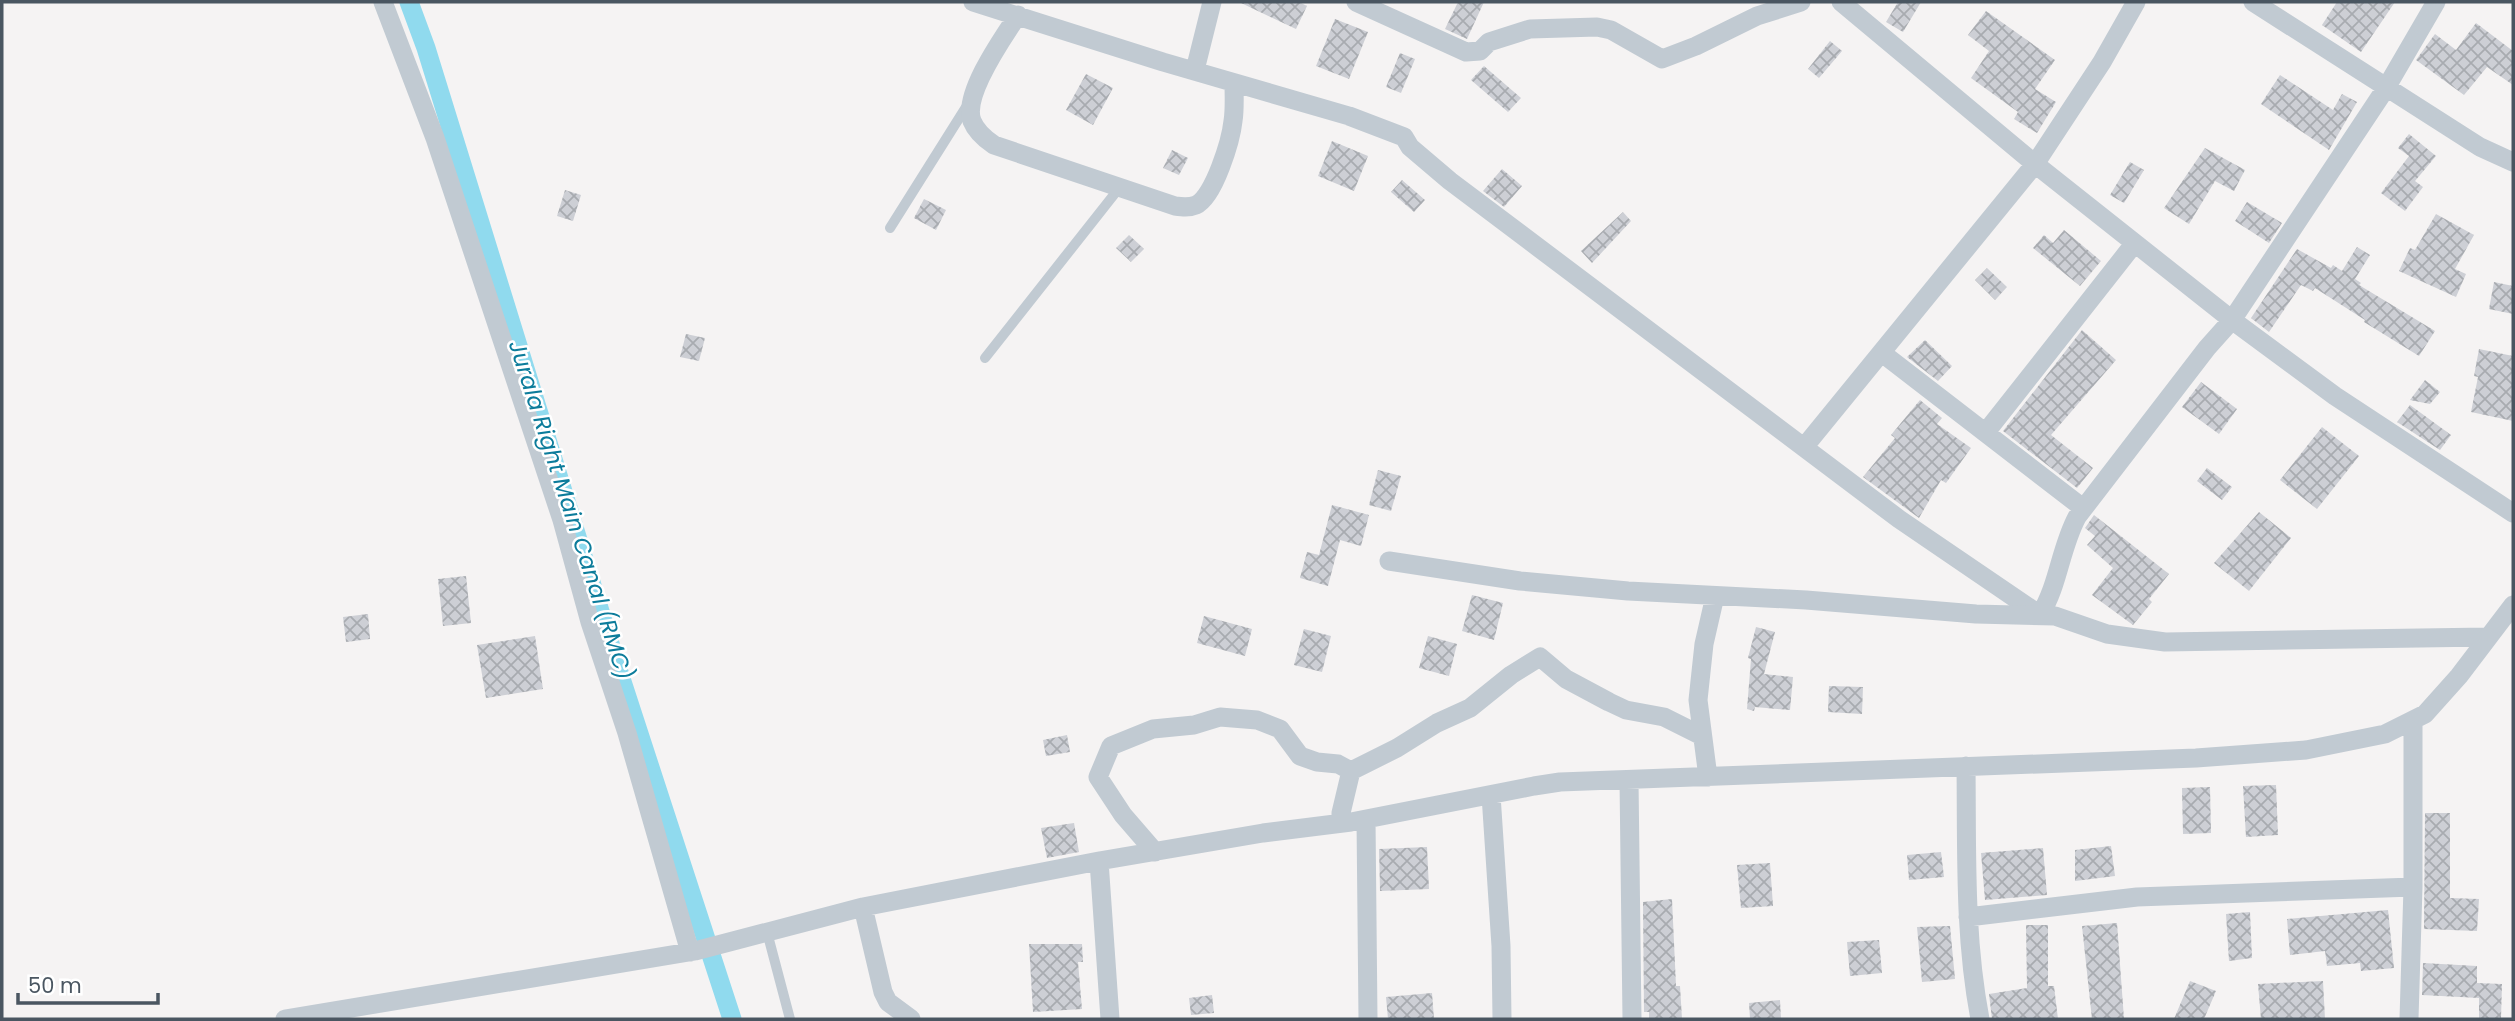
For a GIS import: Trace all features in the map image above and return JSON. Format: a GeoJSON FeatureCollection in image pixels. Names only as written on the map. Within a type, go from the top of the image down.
{"type":"FeatureCollection","features":[{"type":"Feature","properties":{"kind":"street"},"geometry":{"type":"LineString","coordinates":[[383,2],[435,138],[562,520],[590,622],[627,733],[692,951]]}},
{"type":"Feature","properties":{"kind":"street"},"geometry":{"type":"LineString","coordinates":[[973,2],[1349,116],[1404,137],[1410,147],[1450,181],[1920,534],[2040,615]]}},
{"type":"Feature","properties":{"kind":"street"},"geometry":{"type":"LineString","coordinates":[[1195,70],[1212,2]]}},
{"type":"Feature","properties":{"kind":"street"},"geometry":{"type":"LineString","coordinates":[[1356,2],[1466,52],[1480,51],[1489,42],[1530,29],[1597,27],[1611,30],[1662,59],[1687,50],[1757,16],[1801,2]]}},
{"type":"Feature","properties":{"kind":"street"},"geometry":{"type":"LineString","coordinates":[[1841,2],[2035,164],[2232,320],[2335,396],[2513,513]]}},
{"type":"Feature","properties":{"kind":"street"},"geometry":{"type":"LineString","coordinates":[[1805,446],[2035,164],[2102,62],[2136,2]]}},
{"type":"Feature","properties":{"kind":"street"},"geometry":{"type":"LineString","coordinates":[[2253,2],[2480,147],[2513,162]]}},
{"type":"Feature","properties":{"kind":"street"},"geometry":{"type":"LineString","coordinates":[[2040,615],[2051,596],[2069,532],[2083,508],[2207,348],[2232,320],[2386,88],[2436,2]]}},
{"type":"Feature","properties":{"kind":"street"},"geometry":{"type":"LineString","coordinates":[[1018,15],[995,48],[973,97],[971,119],[977,130],[994,145],[1120,187],[1185,207],[1205,199],[1230,139],[1234,83]]}},
{"type":"Feature","properties":{"kind":"street"},"geometry":{"type":"LineString","coordinates":[[1986,432],[2134,244]]}},
{"type":"Feature","properties":{"kind":"street"},"geometry":{"type":"LineString","coordinates":[[1882,353],[2083,508]]}},
{"type":"Feature","properties":{"kind":"street"},"geometry":{"type":"LineString","coordinates":[[1389,561],[1520,581],[1628,591],[1806,600],[1976,614],[2040,615],[2062,618],[2107,634],[2185,643],[2487,637]]}},
{"type":"Feature","properties":{"kind":"street"},"geometry":{"type":"LineString","coordinates":[[1708,776],[1698,700],[1715,596]]}},
{"type":"Feature","properties":{"kind":"street"},"geometry":{"type":"LineString","coordinates":[[285,1019],[692,951],[863,907],[1099,861],[1366,819],[1560,782],[2196,758],[2306,750],[2385,734],[2413,722],[2435,706],[2513,605]]}},
{"type":"Feature","properties":{"kind":"street"},"geometry":{"type":"LineString","coordinates":[[1351,771],[1397,748],[1437,723],[1470,708],[1518,670],[1540,657],[1566,679],[1609,702],[1626,710],[1664,717],[1702,736]]}},
{"type":"Feature","properties":{"kind":"street"},"geometry":{"type":"LineString","coordinates":[[1154,852],[1098,777],[1111,746],[1129,738],[1153,729],[1194,725],[1220,717],[1257,720],[1280,729],[1300,756],[1317,762],[1338,764],[1351,771]]}},
{"type":"Feature","properties":{"kind":"street"},"geometry":{"type":"LineString","coordinates":[[2409,1019],[2413,887],[2413,722]]}},
{"type":"Feature","properties":{"kind":"street"},"geometry":{"type":"LineString","coordinates":[[1966,766],[1968,917],[1974,990],[1980,1019]]}},
{"type":"Feature","properties":{"kind":"street"},"geometry":{"type":"LineString","coordinates":[[1341,823],[1351,771]]}},
{"type":"Feature","properties":{"kind":"street"},"geometry":{"type":"LineString","coordinates":[[1629,780],[1632,1019]]}},
{"type":"Feature","properties":{"kind":"street"},"geometry":{"type":"LineString","coordinates":[[1491,794],[1501,946],[1502,1019]]}},
{"type":"Feature","properties":{"kind":"street"},"geometry":{"type":"LineString","coordinates":[[1366,819],[1368,1019]]}},
{"type":"Feature","properties":{"kind":"street"},"geometry":{"type":"LineString","coordinates":[[1099,861],[1110,1019]]}},
{"type":"Feature","properties":{"kind":"street"},"geometry":{"type":"LineString","coordinates":[[1968,917],[2137,897],[2413,887]]}},
{"type":"Feature","properties":{"kind":"street"},"geometry":{"type":"LineString","coordinates":[[863,907],[883,992],[888,1002],[911,1019]]}},
{"type":"Feature","properties":{"kind":"lane"},"geometry":{"type":"LineString","coordinates":[[890,228],[973,97]]}},
{"type":"Feature","properties":{"kind":"lane"},"geometry":{"type":"LineString","coordinates":[[985,358],[1120,187]]}},
{"type":"Feature","properties":{"kind":"lane"},"geometry":{"type":"LineString","coordinates":[[764,931],[790,1019]]}},
{"type":"Feature","properties":{"kind":"building"},"geometry":{"type":"Polygon","coordinates":[[[1239,2],[1299,2],[1307,6],[1296,29],[1239,2]]]}},
{"type":"Feature","properties":{"kind":"building"},"geometry":{"type":"Polygon","coordinates":[[[1458,2],[1484,2],[1467,39],[1445,29],[1458,2]]]}},
{"type":"Feature","properties":{"kind":"building"},"geometry":{"type":"Polygon","coordinates":[[[1898,2],[1921,2],[1903,32],[1886,22],[1898,2]]]}},
{"type":"Feature","properties":{"kind":"building"},"geometry":{"type":"Polygon","coordinates":[[[2337,2],[2395,2],[2361,52],[2322,25],[2337,2]]]}},
{"type":"Feature","properties":{"kind":"building"},"geometry":{"type":"Polygon","coordinates":[[[1986,11],[2055,60],[2035,89],[2056,102],[2037,133],[2014,119],[2018,112],[1971,78],[1989,51],[1968,35],[1986,11]]]}},
{"type":"Feature","properties":{"kind":"building"},"geometry":{"type":"Polygon","coordinates":[[[1335,19],[1368,32],[1349,79],[1316,66],[1335,19]]]}},
{"type":"Feature","properties":{"kind":"building"},"geometry":{"type":"Polygon","coordinates":[[[2476,23],[2513,51],[2513,85],[2487,67],[2464,95],[2416,60],[2435,34],[2456,50],[2476,23]]]}},
{"type":"Feature","properties":{"kind":"building"},"geometry":{"type":"Polygon","coordinates":[[[1830,41],[1842,51],[1819,78],[1808,69],[1830,41]]]}},
{"type":"Feature","properties":{"kind":"building"},"geometry":{"type":"Polygon","coordinates":[[[1400,53],[1415,59],[1401,93],[1386,87],[1400,53]]]}},
{"type":"Feature","properties":{"kind":"building"},"geometry":{"type":"Polygon","coordinates":[[[1484,66],[1521,98],[1508,112],[1471,80],[1484,66]]]}},
{"type":"Feature","properties":{"kind":"building"},"geometry":{"type":"Polygon","coordinates":[[[1086,74],[1113,88],[1093,125],[1066,110],[1086,74]]]}},
{"type":"Feature","properties":{"kind":"building"},"geometry":{"type":"Polygon","coordinates":[[[2280,75],[2333,110],[2342,94],[2357,102],[2329,150],[2261,104],[2280,75]]]}},
{"type":"Feature","properties":{"kind":"building"},"geometry":{"type":"Polygon","coordinates":[[[2409,134],[2436,156],[2415,181],[2423,187],[2405,211],[2381,193],[2409,156],[2398,148],[2409,134]]]}},
{"type":"Feature","properties":{"kind":"building"},"geometry":{"type":"Polygon","coordinates":[[[1332,141],[1368,156],[1354,191],[1318,176],[1332,141]]]}},
{"type":"Feature","properties":{"kind":"building"},"geometry":{"type":"Polygon","coordinates":[[[2205,148],[2245,170],[2234,191],[2215,181],[2189,224],[2164,208],[2205,148]]]}},
{"type":"Feature","properties":{"kind":"building"},"geometry":{"type":"Polygon","coordinates":[[[1172,150],[1188,158],[1179,175],[1163,168],[1172,150]]]}},
{"type":"Feature","properties":{"kind":"building"},"geometry":{"type":"Polygon","coordinates":[[[2130,162],[2144,170],[2124,203],[2110,195],[2130,162]]]}},
{"type":"Feature","properties":{"kind":"building"},"geometry":{"type":"Polygon","coordinates":[[[1502,169],[1522,186],[1504,207],[1483,191],[1502,169]]]}},
{"type":"Feature","properties":{"kind":"building"},"geometry":{"type":"Polygon","coordinates":[[[1402,180],[1425,200],[1414,212],[1391,192],[1402,180]]]}},
{"type":"Feature","properties":{"kind":"building"},"geometry":{"type":"Polygon","coordinates":[[[565,190],[581,195],[573,221],[557,216],[565,190]]]}},
{"type":"Feature","properties":{"kind":"building"},"geometry":{"type":"Polygon","coordinates":[[[924,199],[946,210],[936,230],[914,218],[924,199]]]}},
{"type":"Feature","properties":{"kind":"building"},"geometry":{"type":"Polygon","coordinates":[[[2247,202],[2282,223],[2269,243],[2235,221],[2247,202]]]}},
{"type":"Feature","properties":{"kind":"building"},"geometry":{"type":"Polygon","coordinates":[[[1623,212],[1631,221],[1592,263],[1581,251],[1623,212]]]}},
{"type":"Feature","properties":{"kind":"building"},"geometry":{"type":"Polygon","coordinates":[[[2436,214],[2474,235],[2455,269],[2466,274],[2456,297],[2399,271],[2410,248],[2415,250],[2436,214]]]}},
{"type":"Feature","properties":{"kind":"building"},"geometry":{"type":"Polygon","coordinates":[[[2064,230],[2101,261],[2080,286],[2033,248],[2044,235],[2053,243],[2064,230]]]}},
{"type":"Feature","properties":{"kind":"building"},"geometry":{"type":"Polygon","coordinates":[[[1129,235],[1144,249],[1131,262],[1116,248],[1129,235]]]}},
{"type":"Feature","properties":{"kind":"building"},"geometry":{"type":"Polygon","coordinates":[[[2357,247],[2370,255],[2355,279],[2361,283],[2359,285],[2435,331],[2419,356],[2315,288],[2313,291],[2301,285],[2269,332],[2251,318],[2297,249],[2331,268],[2333,265],[2342,271],[2357,247]]]}},
{"type":"Feature","properties":{"kind":"building"},"geometry":{"type":"Polygon","coordinates":[[[1987,268],[2007,287],[1995,300],[1975,280],[1987,268]]]}},
{"type":"Feature","properties":{"kind":"building"},"geometry":{"type":"Polygon","coordinates":[[[2494,282],[2513,286],[2513,314],[2489,309],[2494,282]]]}},
{"type":"Feature","properties":{"kind":"building"},"geometry":{"type":"Polygon","coordinates":[[[2082,330],[2116,360],[2051,435],[2093,468],[2077,488],[2003,431],[2082,330]]]}},
{"type":"Feature","properties":{"kind":"building"},"geometry":{"type":"Polygon","coordinates":[[[686,334],[705,338],[699,361],[680,357],[686,334]]]}},
{"type":"Feature","properties":{"kind":"building"},"geometry":{"type":"Polygon","coordinates":[[[1925,340],[1952,366],[1938,381],[1907,357],[1925,340]]]}},
{"type":"Feature","properties":{"kind":"building"},"geometry":{"type":"Polygon","coordinates":[[[2479,349],[2513,356],[2513,421],[2471,412],[2478,377],[2474,376],[2479,349]]]}},
{"type":"Feature","properties":{"kind":"building"},"geometry":{"type":"Polygon","coordinates":[[[2425,380],[2440,392],[2430,404],[2410,400],[2425,380]]]}},
{"type":"Feature","properties":{"kind":"building"},"geometry":{"type":"Polygon","coordinates":[[[2201,382],[2237,409],[2219,434],[2182,407],[2201,382]]]}},
{"type":"Feature","properties":{"kind":"building"},"geometry":{"type":"Polygon","coordinates":[[[1920,400],[1942,418],[1937,424],[1971,448],[1946,483],[1941,480],[1919,518],[1863,477],[1895,438],[1891,435],[1920,400]]]}},
{"type":"Feature","properties":{"kind":"building"},"geometry":{"type":"Polygon","coordinates":[[[2410,405],[2451,435],[2440,450],[2397,422],[2410,405]]]}},
{"type":"Feature","properties":{"kind":"building"},"geometry":{"type":"Polygon","coordinates":[[[2322,427],[2359,456],[2317,509],[2280,480],[2322,427]]]}},
{"type":"Feature","properties":{"kind":"building"},"geometry":{"type":"Polygon","coordinates":[[[2207,468],[2232,487],[2222,500],[2197,481],[2207,468]]]}},
{"type":"Feature","properties":{"kind":"building"},"geometry":{"type":"Polygon","coordinates":[[[1378,470],[1401,476],[1391,511],[1369,505],[1378,470]]]}},
{"type":"Feature","properties":{"kind":"building"},"geometry":{"type":"Polygon","coordinates":[[[1332,505],[1369,515],[1361,546],[1340,540],[1328,586],[1300,578],[1307,552],[1319,555],[1332,505]]]}},
{"type":"Feature","properties":{"kind":"building"},"geometry":{"type":"Polygon","coordinates":[[[2259,512],[2291,538],[2249,591],[2214,563],[2259,512]]]}},
{"type":"Feature","properties":{"kind":"building"},"geometry":{"type":"Polygon","coordinates":[[[2094,515],[2169,574],[2149,599],[2152,602],[2133,625],[2092,595],[2113,568],[2087,545],[2095,536],[2085,528],[2094,515]]]}},
{"type":"Feature","properties":{"kind":"building"},"geometry":{"type":"Polygon","coordinates":[[[466,576],[471,623],[443,626],[438,579],[466,576]]]}},
{"type":"Feature","properties":{"kind":"building"},"geometry":{"type":"Polygon","coordinates":[[[1472,595],[1503,603],[1494,640],[1462,631],[1472,595]]]}},
{"type":"Feature","properties":{"kind":"building"},"geometry":{"type":"Polygon","coordinates":[[[368,614],[370,639],[346,642],[343,617],[368,614]]]}},
{"type":"Feature","properties":{"kind":"building"},"geometry":{"type":"Polygon","coordinates":[[[1204,616],[1252,629],[1245,656],[1197,643],[1204,616]]]}},
{"type":"Feature","properties":{"kind":"building"},"geometry":{"type":"Polygon","coordinates":[[[1756,627],[1775,632],[1764,674],[1793,677],[1790,710],[1755,707],[1754,711],[1747,709],[1751,659],[1748,658],[1756,627]]]}},
{"type":"Feature","properties":{"kind":"building"},"geometry":{"type":"Polygon","coordinates":[[[1304,629],[1331,636],[1322,672],[1294,665],[1304,629]]]}},
{"type":"Feature","properties":{"kind":"building"},"geometry":{"type":"Polygon","coordinates":[[[535,636],[543,689],[486,698],[477,645],[535,636]]]}},
{"type":"Feature","properties":{"kind":"building"},"geometry":{"type":"Polygon","coordinates":[[[1428,636],[1457,644],[1449,676],[1419,668],[1428,636]]]}},
{"type":"Feature","properties":{"kind":"building"},"geometry":{"type":"Polygon","coordinates":[[[1829,686],[1863,687],[1862,714],[1828,712],[1829,686]]]}},
{"type":"Feature","properties":{"kind":"building"},"geometry":{"type":"Polygon","coordinates":[[[1067,735],[1070,752],[1046,756],[1043,740],[1067,735]]]}},
{"type":"Feature","properties":{"kind":"building"},"geometry":{"type":"Polygon","coordinates":[[[2276,785],[2278,835],[2246,837],[2243,786],[2276,785]]]}},
{"type":"Feature","properties":{"kind":"building"},"geometry":{"type":"Polygon","coordinates":[[[2210,787],[2211,833],[2183,834],[2182,788],[2210,787]]]}},
{"type":"Feature","properties":{"kind":"building"},"geometry":{"type":"Polygon","coordinates":[[[2425,813],[2450,813],[2450,898],[2479,899],[2477,931],[2424,929],[2425,813]]]}},
{"type":"Feature","properties":{"kind":"building"},"geometry":{"type":"Polygon","coordinates":[[[1074,823],[1079,852],[1047,858],[1041,828],[1074,823]]]}},
{"type":"Feature","properties":{"kind":"building"},"geometry":{"type":"Polygon","coordinates":[[[2111,846],[2115,876],[2075,881],[2075,850],[2111,846]]]}},
{"type":"Feature","properties":{"kind":"building"},"geometry":{"type":"Polygon","coordinates":[[[1427,847],[1429,889],[1380,891],[1379,849],[1427,847]]]}},
{"type":"Feature","properties":{"kind":"building"},"geometry":{"type":"Polygon","coordinates":[[[2043,848],[2047,895],[1985,900],[1981,853],[2043,848]]]}},
{"type":"Feature","properties":{"kind":"building"},"geometry":{"type":"Polygon","coordinates":[[[1941,852],[1944,877],[1909,880],[1907,855],[1941,852]]]}},
{"type":"Feature","properties":{"kind":"building"},"geometry":{"type":"Polygon","coordinates":[[[1770,863],[1773,906],[1741,908],[1737,865],[1770,863]]]}},
{"type":"Feature","properties":{"kind":"building"},"geometry":{"type":"Polygon","coordinates":[[[1672,899],[1676,986],[1680,986],[1682,1019],[1649,1019],[1649,1012],[1644,1012],[1643,902],[1672,899]]]}},
{"type":"Feature","properties":{"kind":"building"},"geometry":{"type":"Polygon","coordinates":[[[2388,910],[2394,968],[2361,971],[2360,963],[2327,966],[2325,951],[2290,955],[2287,919],[2388,910]]]}},
{"type":"Feature","properties":{"kind":"building"},"geometry":{"type":"Polygon","coordinates":[[[2250,912],[2252,958],[2229,961],[2226,914],[2250,912]]]}},
{"type":"Feature","properties":{"kind":"building"},"geometry":{"type":"Polygon","coordinates":[[[2117,923],[2124,1019],[2092,1019],[2082,926],[2117,923]]]}},
{"type":"Feature","properties":{"kind":"building"},"geometry":{"type":"Polygon","coordinates":[[[2026,925],[2048,925],[2048,986],[2054,986],[2058,1019],[1992,1019],[1989,994],[2027,988],[2026,925]]]}},
{"type":"Feature","properties":{"kind":"building"},"geometry":{"type":"Polygon","coordinates":[[[1950,926],[1955,979],[1922,982],[1917,927],[1950,926]]]}},
{"type":"Feature","properties":{"kind":"building"},"geometry":{"type":"Polygon","coordinates":[[[1879,940],[1882,973],[1850,976],[1847,942],[1879,940]]]}},
{"type":"Feature","properties":{"kind":"building"},"geometry":{"type":"Polygon","coordinates":[[[1029,944],[1082,944],[1083,962],[1078,962],[1082,1009],[1033,1012],[1029,944]]]}},
{"type":"Feature","properties":{"kind":"building"},"geometry":{"type":"Polygon","coordinates":[[[2423,963],[2477,966],[2477,983],[2502,984],[2501,1019],[2479,1019],[2479,998],[2422,995],[2423,963]]]}},
{"type":"Feature","properties":{"kind":"building"},"geometry":{"type":"Polygon","coordinates":[[[2190,981],[2216,991],[2204,1019],[2174,1019],[2190,981]]]}},
{"type":"Feature","properties":{"kind":"building"},"geometry":{"type":"Polygon","coordinates":[[[2323,981],[2325,1019],[2261,1019],[2258,984],[2323,981]]]}},
{"type":"Feature","properties":{"kind":"building"},"geometry":{"type":"Polygon","coordinates":[[[1432,993],[1434,1019],[1388,1019],[1386,997],[1432,993]]]}},
{"type":"Feature","properties":{"kind":"building"},"geometry":{"type":"Polygon","coordinates":[[[1212,995],[1214,1013],[1191,1015],[1189,998],[1212,995]]]}},
{"type":"Feature","properties":{"kind":"building"},"geometry":{"type":"Polygon","coordinates":[[[1780,1000],[1781,1019],[1750,1019],[1749,1003],[1780,1000]]]}},
{"type":"Feature","properties":{"kind":"waterway","name":"Jurala Right Main Canal (RMC)"},"geometry":{"type":"LineString","coordinates":[[409,2],[426,48],[616,663],[732,1019]]}}]}
